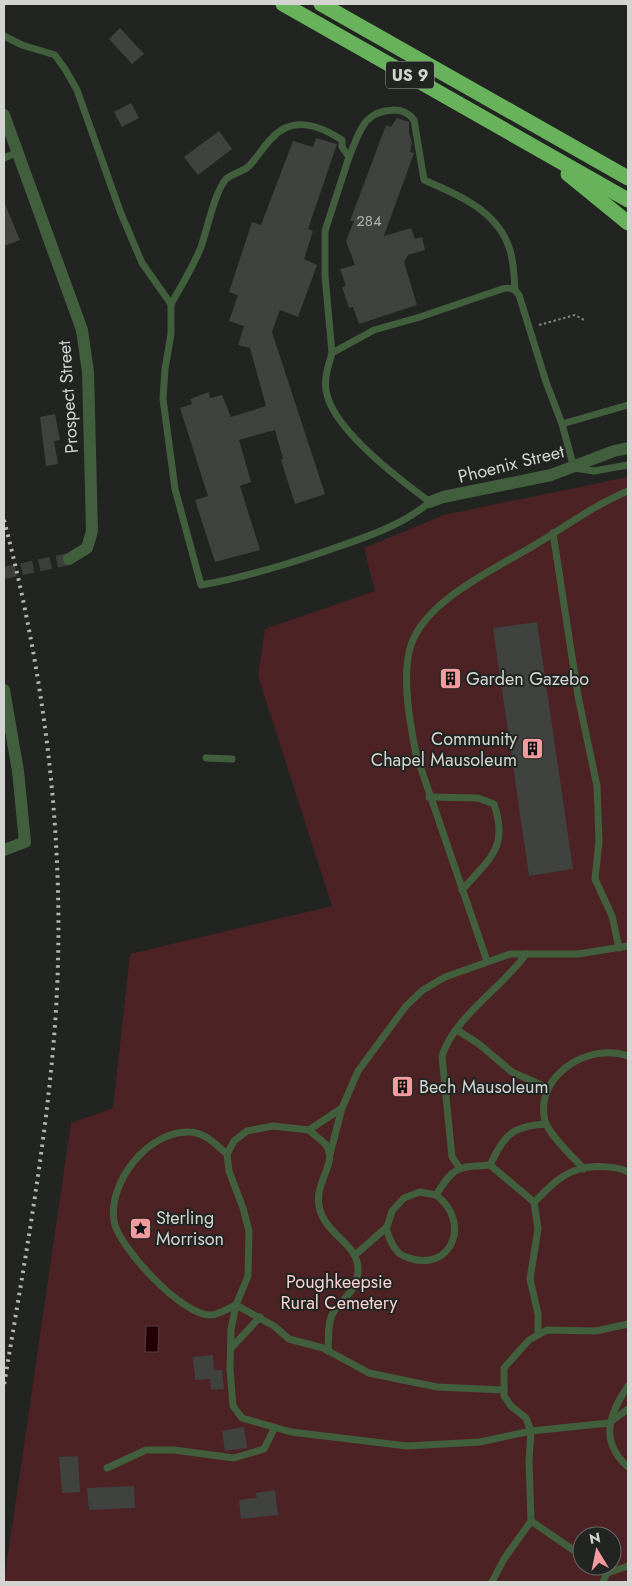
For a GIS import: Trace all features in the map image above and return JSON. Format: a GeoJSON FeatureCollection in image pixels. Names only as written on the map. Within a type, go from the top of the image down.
{"type":"FeatureCollection","features":[{"type":"Feature","properties":{"kind":"highway","name":"US 9"},"geometry":{"type":"LineString","coordinates":[[283,4],[628,200]]}},
{"type":"Feature","properties":{"kind":"highway","name":"US 9"},"geometry":{"type":"LineString","coordinates":[[322,4],[628,178]]}},
{"type":"Feature","properties":{"kind":"highway"},"geometry":{"type":"LineString","coordinates":[[341,4],[382,38]]}},
{"type":"Feature","properties":{"kind":"highway"},"geometry":{"type":"LineString","coordinates":[[536,147],[628,223]]}},
{"type":"Feature","properties":{"kind":"street","name":"Prospect Street"},"geometry":{"type":"LineString","coordinates":[[4,116],[82,330],[88,372],[91,538],[83,552],[69,559]]}},
{"type":"Feature","properties":{"kind":"street","name":"Phoenix Street"},"geometry":{"type":"LineString","coordinates":[[430,502],[444,497],[552,475],[614,451],[628,448]]}},
{"type":"Feature","properties":{"kind":"street"},"geometry":{"type":"LineString","coordinates":[[4,690],[18,771],[25,842],[4,850]]}},
{"type":"Feature","properties":{"kind":"lane"},"geometry":{"type":"LineString","coordinates":[[4,36],[22,46],[55,56],[65,69],[77,90],[120,211],[142,263],[171,304]]}},
{"type":"Feature","properties":{"kind":"lane"},"geometry":{"type":"LineString","coordinates":[[349,156],[342,147],[342,140],[324,129],[304,123],[284,128],[271,138],[249,166],[226,180],[210,214],[201,246],[171,304],[172,334],[165,369],[162,400],[175,489],[201,585],[232,579],[292,562],[366,537],[411,518],[430,502],[377,459],[334,411],[327,395],[325,380],[332,353],[325,276],[325,231],[349,156],[367,118],[372,114],[386,110],[404,112],[414,120],[424,180],[472,203],[494,221],[509,248],[515,290],[523,304],[562,424],[574,468],[594,471],[628,464]]}},
{"type":"Feature","properties":{"kind":"lane"},"geometry":{"type":"LineString","coordinates":[[4,158],[18,152]]}},
{"type":"Feature","properties":{"kind":"lane"},"geometry":{"type":"LineString","coordinates":[[332,353],[374,330],[420,317],[502,289],[510,288],[515,290]]}},
{"type":"Feature","properties":{"kind":"lane"},"geometry":{"type":"LineString","coordinates":[[562,424],[628,405]]}},
{"type":"Feature","properties":{"kind":"lane"},"geometry":{"type":"LineString","coordinates":[[487,961],[429,797],[416,754],[410,722],[407,672],[411,644],[438,607],[461,589],[592,508],[628,491]]}},
{"type":"Feature","properties":{"kind":"lane"},"geometry":{"type":"LineString","coordinates":[[553,533],[578,696],[597,786],[599,841],[596,879],[612,916],[619,948]]}},
{"type":"Feature","properties":{"kind":"lane"},"geometry":{"type":"LineString","coordinates":[[206,758],[232,759]]}},
{"type":"Feature","properties":{"kind":"lane"},"geometry":{"type":"LineString","coordinates":[[429,797],[478,798],[494,804],[498,813],[501,822],[498,849],[462,890]]}},
{"type":"Feature","properties":{"kind":"lane"},"geometry":{"type":"LineString","coordinates":[[328,1351],[332,1314],[353,1292],[358,1271],[355,1254],[324,1220],[317,1202],[319,1186],[328,1172],[329,1157],[342,1108],[358,1071],[406,1006],[423,990],[445,977],[510,954],[578,954],[628,946]]}},
{"type":"Feature","properties":{"kind":"lane"},"geometry":{"type":"LineString","coordinates":[[459,1167],[452,1157],[442,1056],[446,1042],[493,990],[514,972],[526,954]]}},
{"type":"Feature","properties":{"kind":"lane"},"geometry":{"type":"LineString","coordinates":[[457,1030],[479,1044],[512,1072],[548,1088]]}},
{"type":"Feature","properties":{"kind":"lane"},"geometry":{"type":"LineString","coordinates":[[584,1169],[546,1124],[542,1106],[548,1088],[561,1072],[578,1058],[601,1052],[628,1056]]}},
{"type":"Feature","properties":{"kind":"lane"},"geometry":{"type":"LineString","coordinates":[[309,1130],[342,1108]]}},
{"type":"Feature","properties":{"kind":"lane"},"geometry":{"type":"LineString","coordinates":[[490,1165],[500,1143],[510,1132],[526,1125],[546,1124]]}},
{"type":"Feature","properties":{"kind":"lane"},"geometry":{"type":"LineString","coordinates":[[329,1157],[327,1146],[309,1130],[273,1126],[247,1131],[234,1141],[227,1154],[229,1171],[243,1208],[249,1231],[248,1276],[236,1305],[230,1348],[233,1406],[242,1418],[274,1428],[332,1439],[406,1446],[480,1442],[531,1431],[609,1423],[628,1409]]}},
{"type":"Feature","properties":{"kind":"lane"},"geometry":{"type":"LineString","coordinates":[[227,1154],[202,1134],[189,1132],[172,1135],[150,1145],[137,1159],[120,1183],[114,1202],[114,1223],[137,1260],[168,1293],[191,1311],[212,1315],[236,1305]]}},
{"type":"Feature","properties":{"kind":"lane"},"geometry":{"type":"LineString","coordinates":[[436,1195],[446,1178],[459,1167],[490,1165],[534,1202],[538,1229],[530,1279],[538,1314],[538,1335]]}},
{"type":"Feature","properties":{"kind":"lane"},"geometry":{"type":"LineString","coordinates":[[534,1202],[557,1182],[575,1171],[620,1168],[628,1172]]}},
{"type":"Feature","properties":{"kind":"lane"},"geometry":{"type":"LineString","coordinates":[[355,1254],[386,1228],[392,1211],[404,1198],[420,1192],[436,1195],[446,1202],[453,1213],[455,1230],[451,1244],[442,1254],[428,1261],[400,1254],[392,1245],[386,1228]]}},
{"type":"Feature","properties":{"kind":"lane"},"geometry":{"type":"LineString","coordinates":[[236,1305],[274,1326],[289,1339],[328,1351],[369,1373],[437,1387],[504,1390]]}},
{"type":"Feature","properties":{"kind":"lane"},"geometry":{"type":"LineString","coordinates":[[230,1348],[260,1318]]}},
{"type":"Feature","properties":{"kind":"lane"},"geometry":{"type":"LineString","coordinates":[[492,1582],[504,1559],[532,1520],[528,1462],[531,1431],[526,1418],[511,1406],[504,1390],[504,1368],[516,1353],[547,1330],[596,1331],[628,1324]]}},
{"type":"Feature","properties":{"kind":"lane"},"geometry":{"type":"LineString","coordinates":[[628,1386],[618,1401],[609,1423],[610,1442],[620,1460],[628,1468]]}},
{"type":"Feature","properties":{"kind":"lane"},"geometry":{"type":"LineString","coordinates":[[107,1468],[146,1450],[174,1450],[234,1458],[264,1449],[274,1428]]}},
{"type":"Feature","properties":{"kind":"lane"},"geometry":{"type":"LineString","coordinates":[[532,1520],[572,1549]]}},
{"type":"Feature","properties":{"kind":"path"},"geometry":{"type":"LineString","coordinates":[[530,328],[575,315],[584,320]]}},
{"type":"Feature","properties":{"kind":"green space","name":"Poughkeepsie Rural Cemetery"},"geometry":{"type":"Polygon","coordinates":[[[628,477],[628,1582],[4,1582],[71,1123],[113,1108],[130,954],[332,906],[258,676],[265,629],[375,591],[364,548],[444,515],[628,477]]]}},
{"type":"Feature","properties":{"kind":"shaded area"},"geometry":{"type":"Polygon","coordinates":[[[146,1326],[159,1326],[158,1352],[145,1352],[146,1326]]]}},
{"type":"Feature","properties":{"kind":"building"},"geometry":{"type":"Polygon","coordinates":[[[120,28],[144,54],[132,64],[109,39],[120,28]]]}},
{"type":"Feature","properties":{"kind":"building"},"geometry":{"type":"Polygon","coordinates":[[[131,103],[139,118],[122,127],[114,112],[131,103]]]}},
{"type":"Feature","properties":{"kind":"building"},"geometry":{"type":"Polygon","coordinates":[[[397,118],[409,122],[409,133],[412,143],[410,152],[414,153],[384,236],[411,228],[415,239],[422,237],[425,250],[408,255],[404,262],[417,305],[359,324],[353,307],[349,308],[342,287],[346,286],[340,269],[355,265],[346,241],[354,221],[350,221],[386,125],[391,127],[397,118]]]}},
{"type":"Feature","properties":{"kind":"building"},"geometry":{"type":"Polygon","coordinates":[[[219,131],[232,149],[198,175],[184,157],[219,131]]]}},
{"type":"Feature","properties":{"kind":"building"},"geometry":{"type":"Polygon","coordinates":[[[316,138],[337,144],[308,229],[313,231],[304,259],[317,265],[298,317],[280,310],[272,332],[325,494],[295,504],[281,460],[283,459],[275,430],[239,440],[251,482],[240,486],[260,550],[215,562],[195,500],[208,496],[180,408],[192,404],[190,399],[209,392],[210,398],[222,395],[231,417],[266,406],[250,348],[238,345],[244,326],[229,321],[238,295],[229,292],[252,222],[261,225],[293,141],[313,147],[316,138]]]}},
{"type":"Feature","properties":{"kind":"building"},"geometry":{"type":"Polygon","coordinates":[[[4,202],[20,240],[4,246],[4,202]]]}},
{"type":"Feature","properties":{"kind":"building"},"geometry":{"type":"Polygon","coordinates":[[[55,414],[60,440],[54,441],[58,464],[46,466],[40,417],[55,414]]]}},
{"type":"Feature","properties":{"kind":"building","name":"Community Chapel Mausoleum"},"geometry":{"type":"Polygon","coordinates":[[[537,622],[573,869],[529,876],[493,628],[537,622]]]}},
{"type":"Feature","properties":{"kind":"building","name":"Garden Gazebo"},"geometry":{"type":"Polygon","coordinates":[[[450,672],[458,680],[450,688],[442,680],[450,672]]]}},
{"type":"Feature","properties":{"kind":"building"},"geometry":{"type":"Polygon","coordinates":[[[213,1355],[214,1370],[222,1370],[224,1389],[211,1390],[210,1379],[195,1380],[193,1357],[213,1355]]]}},
{"type":"Feature","properties":{"kind":"building"},"geometry":{"type":"Polygon","coordinates":[[[244,1427],[247,1448],[225,1451],[222,1431],[244,1427]]]}},
{"type":"Feature","properties":{"kind":"building"},"geometry":{"type":"Polygon","coordinates":[[[78,1456],[80,1492],[62,1493],[59,1457],[78,1456]]]}},
{"type":"Feature","properties":{"kind":"building"},"geometry":{"type":"Polygon","coordinates":[[[134,1486],[135,1508],[89,1510],[87,1488],[134,1486]]]}},
{"type":"Feature","properties":{"kind":"building"},"geometry":{"type":"Polygon","coordinates":[[[275,1490],[278,1515],[241,1519],[239,1500],[257,1498],[256,1493],[275,1490]]]}},
{"type":"Feature","properties":{"kind":"tunnel"},"geometry":{"type":"LineString","coordinates":[[4,573],[69,559]]}},
{"type":"Feature","properties":{"kind":"railway"},"geometry":{"type":"LineString","coordinates":[[4,520],[32,644],[42,707],[50,771],[58,898],[58,962],[51,1070],[34,1205],[4,1385]]}},
{"type":"Feature","properties":{"kind":"place","name":"Garden Gazebo"},"geometry":{"type":"Point","coordinates":[450,679]}},
{"type":"Feature","properties":{"kind":"place","name":"Community Chapel Mausoleum"},"geometry":{"type":"Point","coordinates":[533,749]}},
{"type":"Feature","properties":{"kind":"place","name":"Bech Mausoleum"},"geometry":{"type":"Point","coordinates":[403,1087]}},
{"type":"Feature","properties":{"kind":"place","name":"Sterling Morrison"},"geometry":{"type":"Point","coordinates":[140,1228]}}]}
